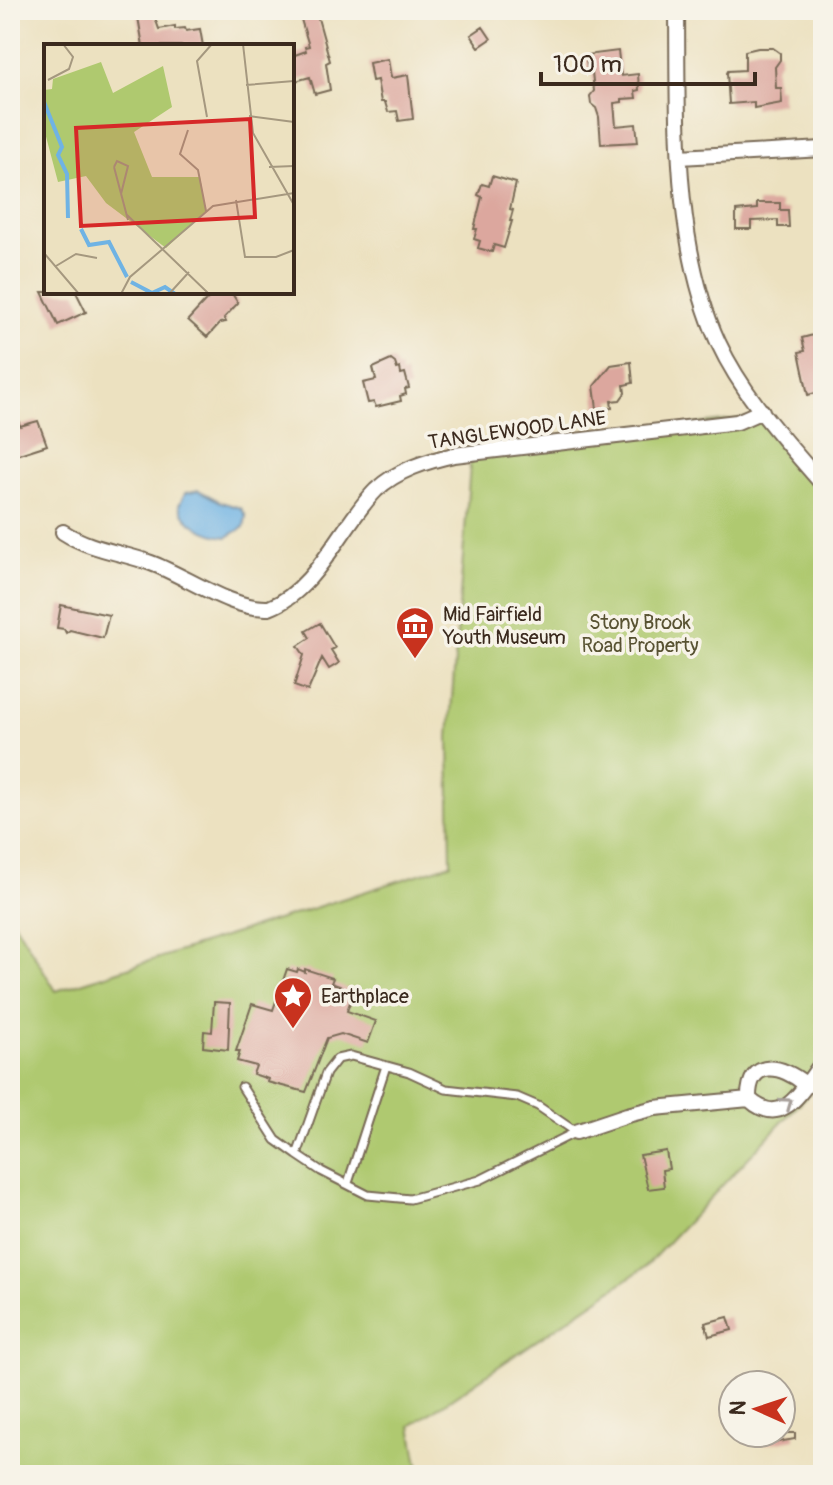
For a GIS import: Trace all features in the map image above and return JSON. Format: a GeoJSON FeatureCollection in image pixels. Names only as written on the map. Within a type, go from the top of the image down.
{"type":"FeatureCollection","features":[{"type":"Feature","properties":{"kind":"street"},"geometry":{"type":"LineString","coordinates":[[677,10],[680,157],[688,229],[704,303],[724,353],[762,411],[823,485]]}},
{"type":"Feature","properties":{"kind":"street"},"geometry":{"type":"LineString","coordinates":[[680,157],[823,149]]}},
{"type":"Feature","properties":{"kind":"street","name":"TANGLEWOOD LANE"},"geometry":{"type":"LineString","coordinates":[[63,532],[90,546],[151,563],[240,603],[269,608],[309,578],[376,491],[410,469],[454,455],[737,422],[762,411]]}},
{"type":"Feature","properties":{"kind":"street"},"geometry":{"type":"LineString","coordinates":[[576,1132],[655,1108],[749,1099],[763,1110],[780,1110],[794,1100],[823,1062]]}},
{"type":"Feature","properties":{"kind":"street"},"geometry":{"type":"LineString","coordinates":[[749,1099],[755,1074],[767,1068],[782,1069],[805,1084]]}},
{"type":"Feature","properties":{"kind":"lane"},"geometry":{"type":"LineString","coordinates":[[242,1087],[276,1140],[297,1155],[321,1171],[368,1195],[410,1199],[480,1180],[576,1132],[538,1106],[517,1097],[446,1089],[351,1056],[332,1063],[326,1073],[297,1155]]}},
{"type":"Feature","properties":{"kind":"lane"},"geometry":{"type":"LineString","coordinates":[[348,1183],[386,1066]]}},
{"type":"Feature","properties":{"kind":"green space","name":"Stony Brook Road Property"},"geometry":{"type":"Polygon","coordinates":[[[763,416],[823,484],[823,1079],[645,1267],[411,1426],[420,1475],[10,1475],[10,915],[56,991],[451,864],[449,737],[471,453],[763,416]]]}},
{"type":"Feature","properties":{"kind":"water"},"geometry":{"type":"Polygon","coordinates":[[[198,490],[241,508],[246,516],[244,527],[227,537],[212,534],[192,523],[179,505],[185,493],[198,490]]]}},
{"type":"Feature","properties":{"kind":"building"},"geometry":{"type":"Polygon","coordinates":[[[316,11],[330,61],[326,63],[330,90],[315,94],[310,77],[294,81],[294,55],[306,51],[305,47],[309,46],[300,16],[316,11]]]}},
{"type":"Feature","properties":{"kind":"building"},"geometry":{"type":"Polygon","coordinates":[[[154,15],[159,29],[175,26],[175,29],[185,28],[186,31],[200,29],[203,44],[143,44],[138,17],[154,15]]]}},
{"type":"Feature","properties":{"kind":"building"},"geometry":{"type":"Polygon","coordinates":[[[483,27],[491,39],[479,47],[471,35],[483,27]]]}},
{"type":"Feature","properties":{"kind":"building"},"geometry":{"type":"Polygon","coordinates":[[[773,48],[780,53],[775,67],[776,88],[781,88],[782,103],[754,108],[754,102],[729,104],[728,71],[745,70],[745,51],[773,48]]]}},
{"type":"Feature","properties":{"kind":"building"},"geometry":{"type":"Polygon","coordinates":[[[618,51],[621,76],[638,74],[639,90],[635,91],[636,98],[614,103],[616,126],[636,124],[638,142],[601,144],[599,117],[591,104],[590,96],[594,91],[586,55],[618,51]]]}},
{"type":"Feature","properties":{"kind":"building"},"geometry":{"type":"Polygon","coordinates":[[[388,59],[391,78],[408,75],[413,119],[399,121],[397,111],[388,112],[385,102],[381,102],[377,80],[372,81],[369,63],[388,59]]]}},
{"type":"Feature","properties":{"kind":"building"},"geometry":{"type":"Polygon","coordinates":[[[492,176],[516,183],[510,209],[513,210],[512,221],[504,248],[494,245],[492,252],[478,248],[480,241],[474,239],[477,229],[474,229],[482,197],[478,195],[482,184],[489,186],[492,176]]]}},
{"type":"Feature","properties":{"kind":"building"},"geometry":{"type":"Polygon","coordinates":[[[757,203],[780,203],[780,210],[788,210],[789,227],[778,227],[778,220],[751,221],[751,229],[736,229],[736,211],[757,209],[757,203]]]}},
{"type":"Feature","properties":{"kind":"building"},"geometry":{"type":"Polygon","coordinates":[[[42,292],[77,294],[86,312],[58,325],[42,292]]]}},
{"type":"Feature","properties":{"kind":"building"},"geometry":{"type":"Polygon","coordinates":[[[212,294],[232,294],[238,303],[224,318],[226,322],[220,323],[207,337],[188,320],[212,294]]]}},
{"type":"Feature","properties":{"kind":"building"},"geometry":{"type":"Polygon","coordinates":[[[817,334],[820,347],[823,346],[823,391],[808,395],[799,352],[805,351],[802,338],[817,334]]]}},
{"type":"Feature","properties":{"kind":"building"},"geometry":{"type":"Polygon","coordinates":[[[391,360],[397,369],[400,368],[401,374],[405,373],[409,388],[405,389],[406,394],[400,396],[401,401],[376,407],[374,402],[368,403],[363,383],[376,380],[373,368],[391,360]]]}},
{"type":"Feature","properties":{"kind":"building"},"geometry":{"type":"Polygon","coordinates":[[[631,362],[633,383],[624,385],[625,393],[620,400],[611,401],[612,408],[597,409],[594,386],[611,365],[631,362]]]}},
{"type":"Feature","properties":{"kind":"building"},"geometry":{"type":"Polygon","coordinates":[[[10,402],[20,426],[38,421],[47,445],[13,456],[10,447],[10,402]]]}},
{"type":"Feature","properties":{"kind":"building"},"geometry":{"type":"Polygon","coordinates":[[[61,605],[109,615],[103,638],[70,630],[66,633],[64,629],[57,628],[61,605]]]}},
{"type":"Feature","properties":{"kind":"building"},"geometry":{"type":"Polygon","coordinates":[[[320,623],[335,648],[331,650],[339,663],[329,669],[322,658],[308,691],[294,686],[304,655],[298,646],[310,638],[306,631],[320,623]]]}},
{"type":"Feature","properties":{"kind":"building"},"geometry":{"type":"Polygon","coordinates":[[[287,969],[305,972],[305,969],[333,978],[331,983],[354,991],[347,1011],[376,1021],[368,1043],[341,1034],[327,1038],[306,1092],[267,1082],[268,1079],[253,1074],[256,1066],[237,1061],[240,1051],[236,1051],[252,1004],[273,1010],[287,969]]]}},
{"type":"Feature","properties":{"kind":"building"},"geometry":{"type":"Polygon","coordinates":[[[214,1002],[230,1003],[228,1050],[203,1047],[204,1031],[212,1032],[214,1002]]]}},
{"type":"Feature","properties":{"kind":"building"},"geometry":{"type":"Polygon","coordinates":[[[666,1151],[669,1169],[662,1170],[664,1187],[648,1189],[640,1155],[666,1151]]]}},
{"type":"Feature","properties":{"kind":"building"},"geometry":{"type":"Polygon","coordinates":[[[728,1317],[732,1330],[709,1336],[705,1323],[728,1317]]]}},
{"type":"Feature","properties":{"kind":"place","name":"Mid Fairfield Youth Museum"},"geometry":{"type":"Point","coordinates":[415,660]}},
{"type":"Feature","properties":{"kind":"place","name":"Earthplace"},"geometry":{"type":"Point","coordinates":[293,1030]}}]}
